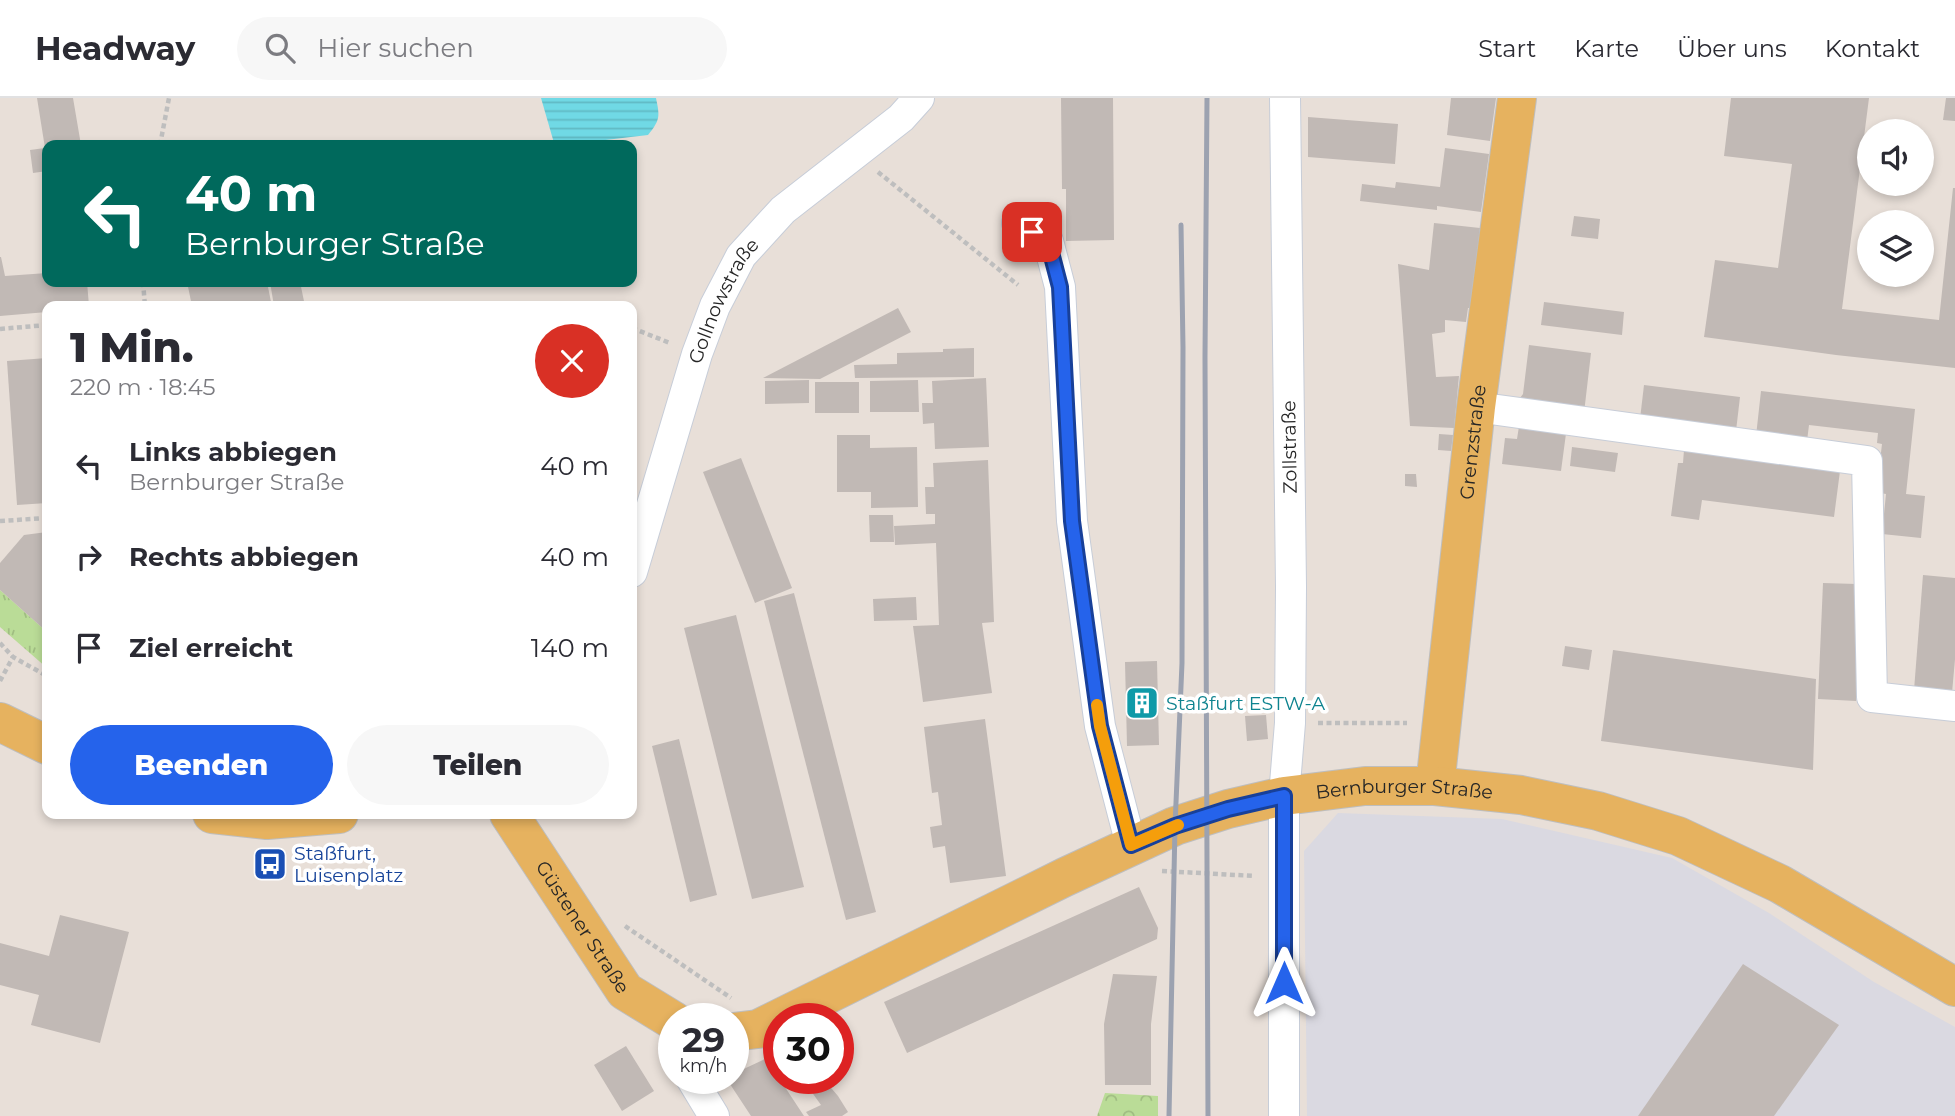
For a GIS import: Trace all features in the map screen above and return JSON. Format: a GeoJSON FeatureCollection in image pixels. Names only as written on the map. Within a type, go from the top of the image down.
{"type":"FeatureCollection","features":[{"type":"Feature","properties":{"kind":"main road","name":"Grenzstraße"},"geometry":{"type":"LineString","coordinates":[[1435,786],[1476,407],[1517,98]]}},
{"type":"Feature","properties":{"kind":"main road"},"geometry":{"type":"LineString","coordinates":[[0,722],[42,743]]}},
{"type":"Feature","properties":{"kind":"main road","name":"Bernburger Straße"},"geometry":{"type":"LineString","coordinates":[[749,1024],[758,1029],[1131,845],[1175,826],[1228,809],[1284,796],[1365,786],[1435,786],[1521,795],[1585,808],[1678,836],[1780,884],[1950,974]]}},
{"type":"Feature","properties":{"kind":"main road"},"geometry":{"type":"LineString","coordinates":[[258,819],[279,819]]}},
{"type":"Feature","properties":{"kind":"main road","name":"Güstener Straße"},"geometry":{"type":"LineString","coordinates":[[512,819],[625,992],[658,1012]]}},
{"type":"Feature","properties":{"kind":"street","name":"Gollnowstraße"},"geometry":{"type":"LineString","coordinates":[[637,555],[697,354],[720,296],[741,256],[783,210],[901,118],[919,98]]}},
{"type":"Feature","properties":{"kind":"street","name":"Zollstraße"},"geometry":{"type":"LineString","coordinates":[[1284,1116],[1284,796],[1290,723],[1291,587],[1285,98]]}},
{"type":"Feature","properties":{"kind":"street"},"geometry":{"type":"LineString","coordinates":[[1017,223],[1048,241],[1060,287],[1072,521],[1100,726],[1131,845]]}},
{"type":"Feature","properties":{"kind":"street"},"geometry":{"type":"LineString","coordinates":[[1476,407],[1867,461],[1872,697],[1955,706]]}},
{"type":"Feature","properties":{"kind":"street"},"geometry":{"type":"LineString","coordinates":[[701,1094],[714,1116]]}},
{"type":"Feature","properties":{"kind":"path"},"geometry":{"type":"LineString","coordinates":[[161,140],[169,98]]}},
{"type":"Feature","properties":{"kind":"path"},"geometry":{"type":"LineString","coordinates":[[855,154],[1018,285]]}},
{"type":"Feature","properties":{"kind":"path"},"geometry":{"type":"LineString","coordinates":[[0,329],[42,325]]}},
{"type":"Feature","properties":{"kind":"path"},"geometry":{"type":"LineString","coordinates":[[637,330],[661,339]]}},
{"type":"Feature","properties":{"kind":"path"},"geometry":{"type":"LineString","coordinates":[[0,522],[42,518]]}},
{"type":"Feature","properties":{"kind":"path"},"geometry":{"type":"LineString","coordinates":[[0,643],[13,657],[42,673]]}},
{"type":"Feature","properties":{"kind":"path"},"geometry":{"type":"LineString","coordinates":[[0,681],[13,657]]}},
{"type":"Feature","properties":{"kind":"path"},"geometry":{"type":"LineString","coordinates":[[1290,723],[1443,723]]}},
{"type":"Feature","properties":{"kind":"path"},"geometry":{"type":"LineString","coordinates":[[1131,845],[1139,870],[1284,877]]}},
{"type":"Feature","properties":{"kind":"path"},"geometry":{"type":"LineString","coordinates":[[624,925],[718,1003]]}},
{"type":"Feature","properties":{"kind":"shaded area"},"geometry":{"type":"Polygon","coordinates":[[[1338,813],[1502,819],[1672,858],[1769,913],[1874,982],[1955,1027],[1955,1116],[1307,1116],[1304,851],[1338,813]]]}},
{"type":"Feature","properties":{"kind":"green space"},"geometry":{"type":"Polygon","coordinates":[[[0,590],[42,628],[42,664],[0,627],[0,590]]]}},
{"type":"Feature","properties":{"kind":"green space"},"geometry":{"type":"Polygon","coordinates":[[[1105,1093],[1158,1096],[1158,1116],[1097,1116],[1105,1093]]]}},
{"type":"Feature","properties":{"kind":"water"},"geometry":{"type":"Polygon","coordinates":[[[541,98],[656,98],[658,118],[648,135],[606,140],[553,140],[541,98]]]}},
{"type":"Feature","properties":{"kind":"building"},"geometry":{"type":"Polygon","coordinates":[[[37,98],[73,98],[80,140],[44,140],[37,98]]]}},
{"type":"Feature","properties":{"kind":"building"},"geometry":{"type":"Polygon","coordinates":[[[1061,98],[1113,98],[1114,240],[1066,241],[1066,189],[1062,189],[1061,98]]]}},
{"type":"Feature","properties":{"kind":"building"},"geometry":{"type":"Polygon","coordinates":[[[1451,98],[1496,98],[1490,141],[1447,135],[1451,98]]]}},
{"type":"Feature","properties":{"kind":"building"},"geometry":{"type":"Polygon","coordinates":[[[1731,98],[1869,98],[1866,119],[1857,119],[1857,192],[1842,309],[1939,320],[1955,188],[1955,368],[1704,337],[1715,260],[1778,268],[1792,164],[1724,156],[1731,98]]]}},
{"type":"Feature","properties":{"kind":"building"},"geometry":{"type":"Polygon","coordinates":[[[1946,98],[1955,98],[1955,121],[1943,120],[1946,98]]]}},
{"type":"Feature","properties":{"kind":"building"},"geometry":{"type":"Polygon","coordinates":[[[1308,117],[1398,124],[1395,164],[1308,157],[1308,117]]]}},
{"type":"Feature","properties":{"kind":"building"},"geometry":{"type":"Polygon","coordinates":[[[42,148],[42,172],[33,173],[30,150],[42,148]]]}},
{"type":"Feature","properties":{"kind":"building"},"geometry":{"type":"Polygon","coordinates":[[[1445,148],[1489,154],[1481,212],[1360,201],[1362,184],[1395,188],[1396,182],[1440,187],[1445,148]]]}},
{"type":"Feature","properties":{"kind":"building"},"geometry":{"type":"Polygon","coordinates":[[[1574,216],[1600,219],[1598,239],[1571,236],[1574,216]]]}},
{"type":"Feature","properties":{"kind":"building"},"geometry":{"type":"Polygon","coordinates":[[[1434,223],[1480,228],[1471,308],[1468,308],[1466,322],[1445,320],[1445,332],[1432,334],[1436,377],[1459,376],[1454,428],[1410,426],[1398,264],[1429,270],[1434,223]]]}},
{"type":"Feature","properties":{"kind":"building"},"geometry":{"type":"Polygon","coordinates":[[[0,257],[5,276],[42,273],[42,287],[87,287],[89,301],[42,301],[42,312],[0,316],[0,257]]]}},
{"type":"Feature","properties":{"kind":"building"},"geometry":{"type":"Polygon","coordinates":[[[188,287],[268,287],[271,301],[191,301],[188,287]]]}},
{"type":"Feature","properties":{"kind":"building"},"geometry":{"type":"Polygon","coordinates":[[[271,287],[301,287],[304,301],[273,301],[271,287]]]}},
{"type":"Feature","properties":{"kind":"building"},"geometry":{"type":"Polygon","coordinates":[[[1544,302],[1624,312],[1622,335],[1541,325],[1544,302]]]}},
{"type":"Feature","properties":{"kind":"building"},"geometry":{"type":"Polygon","coordinates":[[[898,308],[911,332],[820,379],[763,378],[898,308]]]}},
{"type":"Feature","properties":{"kind":"building"},"geometry":{"type":"Polygon","coordinates":[[[1529,345],[1591,353],[1584,413],[1530,410],[1520,398],[1523,394],[1529,345]]]}},
{"type":"Feature","properties":{"kind":"building"},"geometry":{"type":"Polygon","coordinates":[[[974,348],[974,377],[855,378],[854,365],[897,364],[897,353],[974,348]]]}},
{"type":"Feature","properties":{"kind":"building"},"geometry":{"type":"Polygon","coordinates":[[[42,358],[42,503],[17,505],[7,361],[42,358]]]}},
{"type":"Feature","properties":{"kind":"building"},"geometry":{"type":"Polygon","coordinates":[[[986,378],[989,447],[935,449],[934,423],[923,424],[922,403],[933,403],[932,381],[986,378]]]}},
{"type":"Feature","properties":{"kind":"building"},"geometry":{"type":"Polygon","coordinates":[[[809,380],[809,403],[765,404],[765,381],[809,380]]]}},
{"type":"Feature","properties":{"kind":"building"},"geometry":{"type":"Polygon","coordinates":[[[918,380],[919,412],[870,412],[870,381],[918,380]]]}},
{"type":"Feature","properties":{"kind":"building"},"geometry":{"type":"Polygon","coordinates":[[[815,382],[859,382],[859,413],[815,413],[815,382]]]}},
{"type":"Feature","properties":{"kind":"building"},"geometry":{"type":"Polygon","coordinates":[[[1644,385],[1740,397],[1736,431],[1640,419],[1644,385]]]}},
{"type":"Feature","properties":{"kind":"building"},"geometry":{"type":"Polygon","coordinates":[[[1761,391],[1915,409],[1906,494],[1925,496],[1921,538],[1882,534],[1886,494],[1880,493],[1878,478],[1882,444],[1877,443],[1878,433],[1809,425],[1807,441],[1756,436],[1761,391]]]}},
{"type":"Feature","properties":{"kind":"building"},"geometry":{"type":"Polygon","coordinates":[[[1520,420],[1567,426],[1561,471],[1502,464],[1505,438],[1517,439],[1520,420]]]}},
{"type":"Feature","properties":{"kind":"building"},"geometry":{"type":"Polygon","coordinates":[[[1439,434],[1453,435],[1451,451],[1438,450],[1439,434]]]}},
{"type":"Feature","properties":{"kind":"building"},"geometry":{"type":"Polygon","coordinates":[[[837,435],[870,435],[870,448],[917,447],[918,507],[871,508],[871,492],[837,492],[837,435]]]}},
{"type":"Feature","properties":{"kind":"building"},"geometry":{"type":"Polygon","coordinates":[[[1572,447],[1618,453],[1615,472],[1570,466],[1572,447]]]}},
{"type":"Feature","properties":{"kind":"building"},"geometry":{"type":"Polygon","coordinates":[[[1684,450],[1840,471],[1834,517],[1702,500],[1699,520],[1671,516],[1678,463],[1683,463],[1684,450]]]}},
{"type":"Feature","properties":{"kind":"building"},"geometry":{"type":"Polygon","coordinates":[[[741,458],[792,588],[755,603],[703,472],[741,458]]]}},
{"type":"Feature","properties":{"kind":"building"},"geometry":{"type":"Polygon","coordinates":[[[988,460],[994,622],[982,623],[992,693],[923,702],[913,626],[939,625],[936,543],[895,545],[894,526],[935,524],[935,514],[926,514],[925,487],[934,487],[933,463],[988,460]]]}},
{"type":"Feature","properties":{"kind":"building"},"geometry":{"type":"Polygon","coordinates":[[[1405,474],[1416,474],[1417,487],[1405,486],[1405,474]]]}},
{"type":"Feature","properties":{"kind":"building"},"geometry":{"type":"Polygon","coordinates":[[[869,515],[893,515],[894,542],[870,542],[869,515]]]}},
{"type":"Feature","properties":{"kind":"building"},"geometry":{"type":"Polygon","coordinates":[[[42,533],[42,628],[0,590],[0,563],[24,535],[42,533]]]}},
{"type":"Feature","properties":{"kind":"building"},"geometry":{"type":"Polygon","coordinates":[[[1923,575],[1955,578],[1955,659],[1952,693],[1914,690],[1923,575]]]}},
{"type":"Feature","properties":{"kind":"building"},"geometry":{"type":"Polygon","coordinates":[[[1823,583],[1857,584],[1859,616],[1856,701],[1818,699],[1823,583]]]}},
{"type":"Feature","properties":{"kind":"building"},"geometry":{"type":"Polygon","coordinates":[[[794,593],[876,912],[846,920],[764,601],[794,593]]]}},
{"type":"Feature","properties":{"kind":"building"},"geometry":{"type":"Polygon","coordinates":[[[916,597],[917,620],[874,621],[873,599],[916,597]]]}},
{"type":"Feature","properties":{"kind":"building"},"geometry":{"type":"Polygon","coordinates":[[[736,615],[804,887],[752,899],[684,628],[736,615]]]}},
{"type":"Feature","properties":{"kind":"building"},"geometry":{"type":"Polygon","coordinates":[[[1565,646],[1592,650],[1589,670],[1562,666],[1565,646]]]}},
{"type":"Feature","properties":{"kind":"building"},"geometry":{"type":"Polygon","coordinates":[[[1613,650],[1816,679],[1813,770],[1601,741],[1613,650]]]}},
{"type":"Feature","properties":{"kind":"building","name":"Staßfurt ESTW-A"},"geometry":{"type":"Polygon","coordinates":[[[1157,661],[1159,745],[1127,746],[1125,662],[1157,661]]]}},
{"type":"Feature","properties":{"kind":"building"},"geometry":{"type":"Polygon","coordinates":[[[1266,715],[1268,739],[1247,741],[1245,716],[1266,715]]]}},
{"type":"Feature","properties":{"kind":"building"},"geometry":{"type":"Polygon","coordinates":[[[985,719],[1006,876],[950,883],[945,846],[933,848],[930,827],[942,825],[938,792],[932,793],[924,727],[985,719]]]}},
{"type":"Feature","properties":{"kind":"building"},"geometry":{"type":"Polygon","coordinates":[[[679,739],[717,895],[690,902],[652,746],[679,739]]]}},
{"type":"Feature","properties":{"kind":"building"},"geometry":{"type":"Polygon","coordinates":[[[1139,887],[1158,928],[1157,939],[907,1053],[884,1002],[1139,887]]]}},
{"type":"Feature","properties":{"kind":"building"},"geometry":{"type":"Polygon","coordinates":[[[60,915],[129,932],[100,1043],[31,1025],[39,995],[0,985],[0,943],[49,956],[60,915]]]}},
{"type":"Feature","properties":{"kind":"building"},"geometry":{"type":"Polygon","coordinates":[[[1743,964],[1839,1025],[1774,1116],[1638,1116],[1743,964]]]}},
{"type":"Feature","properties":{"kind":"building"},"geometry":{"type":"Polygon","coordinates":[[[1113,974],[1157,976],[1151,1024],[1151,1085],[1105,1085],[1104,1024],[1113,974]]]}},
{"type":"Feature","properties":{"kind":"building"},"geometry":{"type":"Polygon","coordinates":[[[626,1046],[654,1091],[622,1111],[594,1065],[626,1046]]]}},
{"type":"Feature","properties":{"kind":"building"},"geometry":{"type":"Polygon","coordinates":[[[763,1060],[763,1094],[790,1094],[804,1116],[751,1116],[737,1094],[749,1094],[749,1066],[763,1060]]]}},
{"type":"Feature","properties":{"kind":"building"},"geometry":{"type":"Polygon","coordinates":[[[813,1094],[836,1094],[848,1112],[842,1116],[809,1116],[806,1112],[821,1105],[813,1094]]]}},
{"type":"Feature","properties":{"kind":"railway"},"geometry":{"type":"LineString","coordinates":[[1207,98],[1205,357],[1208,1116]]}},
{"type":"Feature","properties":{"kind":"railway"},"geometry":{"type":"LineString","coordinates":[[1169,1116],[1175,826],[1182,663],[1181,225]]}},
{"type":"Feature","properties":{"kind":"slow traffic"},"geometry":{"type":"LineString","coordinates":[[1097,705],[1131,845],[1178,825]]}},
{"type":"Feature","properties":{"kind":"place","name":"Staßfurt ESTW-A"},"geometry":{"type":"Point","coordinates":[1142,703]}},
{"type":"Feature","properties":{"kind":"place","name":"Staßfurt, Luisenplatz"},"geometry":{"type":"Point","coordinates":[270,864]}},
{"type":"Feature","properties":{"kind":"route"},"geometry":{"type":"LineString","coordinates":[[1032,232],[1048,241],[1060,287],[1072,521],[1100,726],[1131,845],[1175,826],[1228,809],[1284,796],[1284,983]]}}]}
